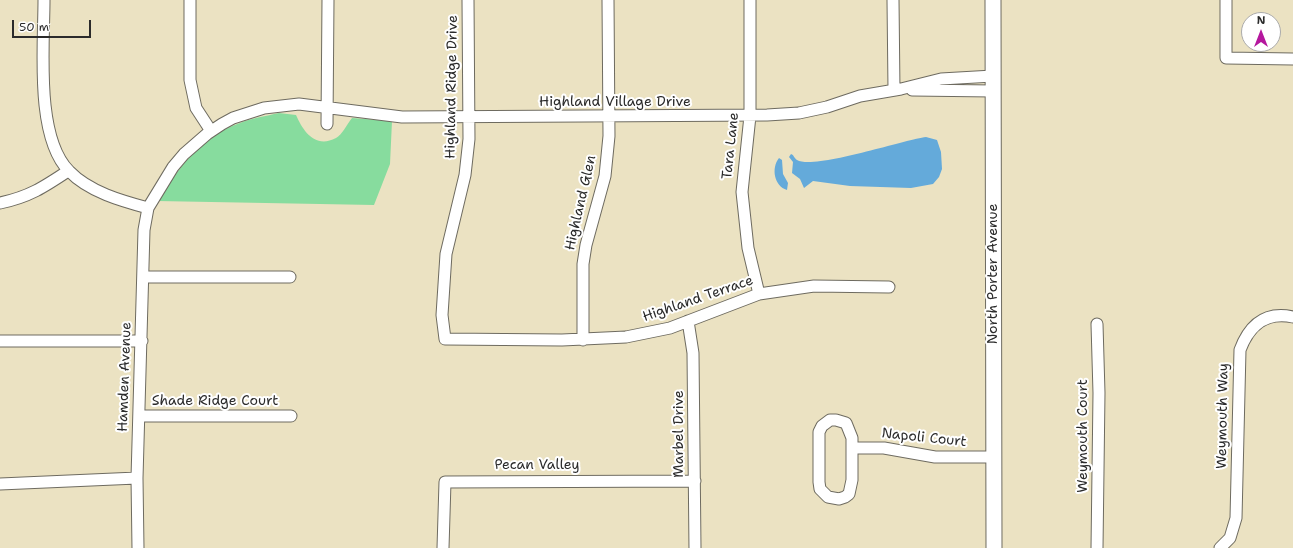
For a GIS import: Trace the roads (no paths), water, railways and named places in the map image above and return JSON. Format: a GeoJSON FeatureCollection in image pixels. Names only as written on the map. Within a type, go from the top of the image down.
{"type":"FeatureCollection","features":[{"type":"Feature","properties":{"kind":"main road","name":"North Porter Avenue"},"geometry":{"type":"LineString","coordinates":[[993,0],[994,548]]}},
{"type":"Feature","properties":{"kind":"street"},"geometry":{"type":"LineString","coordinates":[[44,0],[44,103],[47,126],[54,148],[68,171],[110,197],[148,208]]}},
{"type":"Feature","properties":{"kind":"street"},"geometry":{"type":"LineString","coordinates":[[190,0],[190,80],[196,108],[211,131]]}},
{"type":"Feature","properties":{"kind":"street"},"geometry":{"type":"LineString","coordinates":[[327,124],[328,0]]}},
{"type":"Feature","properties":{"kind":"street","name":"Highland Ridge Drive"},"geometry":{"type":"LineString","coordinates":[[445,339],[442,315],[446,254],[465,175],[469,139],[468,0]]}},
{"type":"Feature","properties":{"kind":"street","name":"Highland Glen"},"geometry":{"type":"LineString","coordinates":[[583,340],[583,264],[586,246],[605,176],[609,136],[608,0]]}},
{"type":"Feature","properties":{"kind":"street","name":"Tara Lane"},"geometry":{"type":"LineString","coordinates":[[750,0],[750,116],[742,192],[748,248],[759,294]]}},
{"type":"Feature","properties":{"kind":"street"},"geometry":{"type":"LineString","coordinates":[[893,0],[898,90]]}},
{"type":"Feature","properties":{"kind":"street"},"geometry":{"type":"LineString","coordinates":[[1226,0],[1226,58],[1293,59]]}},
{"type":"Feature","properties":{"kind":"street","name":"Highland Village Drive"},"geometry":{"type":"LineString","coordinates":[[148,208],[173,167],[195,144],[211,131],[233,118],[264,108],[299,104],[386,116],[750,116],[799,113],[826,107],[860,96],[898,90],[942,91],[993,84]]}},
{"type":"Feature","properties":{"kind":"street"},"geometry":{"type":"LineString","coordinates":[[0,203],[21,199],[43,188],[68,171]]}},
{"type":"Feature","properties":{"kind":"street","name":"Hamden Avenue"},"geometry":{"type":"LineString","coordinates":[[138,548],[137,478],[144,230],[148,208]]}},
{"type":"Feature","properties":{"kind":"street"},"geometry":{"type":"LineString","coordinates":[[143,277],[290,277]]}},
{"type":"Feature","properties":{"kind":"street","name":"Highland Terrace"},"geometry":{"type":"LineString","coordinates":[[445,339],[583,340],[647,334],[670,328],[759,294],[814,286],[888,287]]}},
{"type":"Feature","properties":{"kind":"street","name":"Weymouth Way"},"geometry":{"type":"LineString","coordinates":[[1220,548],[1230,538],[1236,518],[1240,350],[1248,331],[1256,324],[1277,315],[1293,317]]}},
{"type":"Feature","properties":{"kind":"street","name":"Marbel Drive"},"geometry":{"type":"LineString","coordinates":[[688,321],[693,353],[695,548]]}},
{"type":"Feature","properties":{"kind":"street","name":"Weymouth Court"},"geometry":{"type":"LineString","coordinates":[[1097,324],[1099,393],[1097,548]]}},
{"type":"Feature","properties":{"kind":"street"},"geometry":{"type":"LineString","coordinates":[[0,341],[142,340]]}},
{"type":"Feature","properties":{"kind":"street","name":"Shade Ridge Court"},"geometry":{"type":"LineString","coordinates":[[139,416],[291,416]]}},
{"type":"Feature","properties":{"kind":"street"},"geometry":{"type":"LineString","coordinates":[[830,420],[846,423],[852,438],[852,448],[852,480],[849,494],[839,499],[828,497],[820,489],[819,482],[819,438],[822,426],[830,420]]}},
{"type":"Feature","properties":{"kind":"street","name":"Napoli Court"},"geometry":{"type":"LineString","coordinates":[[852,448],[884,448],[935,457],[994,457]]}},
{"type":"Feature","properties":{"kind":"street"},"geometry":{"type":"LineString","coordinates":[[0,484],[137,478]]}},
{"type":"Feature","properties":{"kind":"street","name":"Pecan Valley"},"geometry":{"type":"LineString","coordinates":[[443,548],[445,482],[695,481]]}},
{"type":"Feature","properties":{"kind":"water"},"geometry":{"type":"Polygon","coordinates":[[[926,137],[937,140],[941,152],[942,169],[939,177],[933,184],[911,188],[850,186],[813,181],[804,188],[800,179],[792,173],[793,162],[789,157],[791,154],[797,160],[806,162],[821,161],[926,137]]]}},
{"type":"Feature","properties":{"kind":"water"},"geometry":{"type":"Polygon","coordinates":[[[779,158],[782,160],[783,174],[788,183],[787,190],[779,185],[775,176],[775,167],[779,158]]]}}]}
